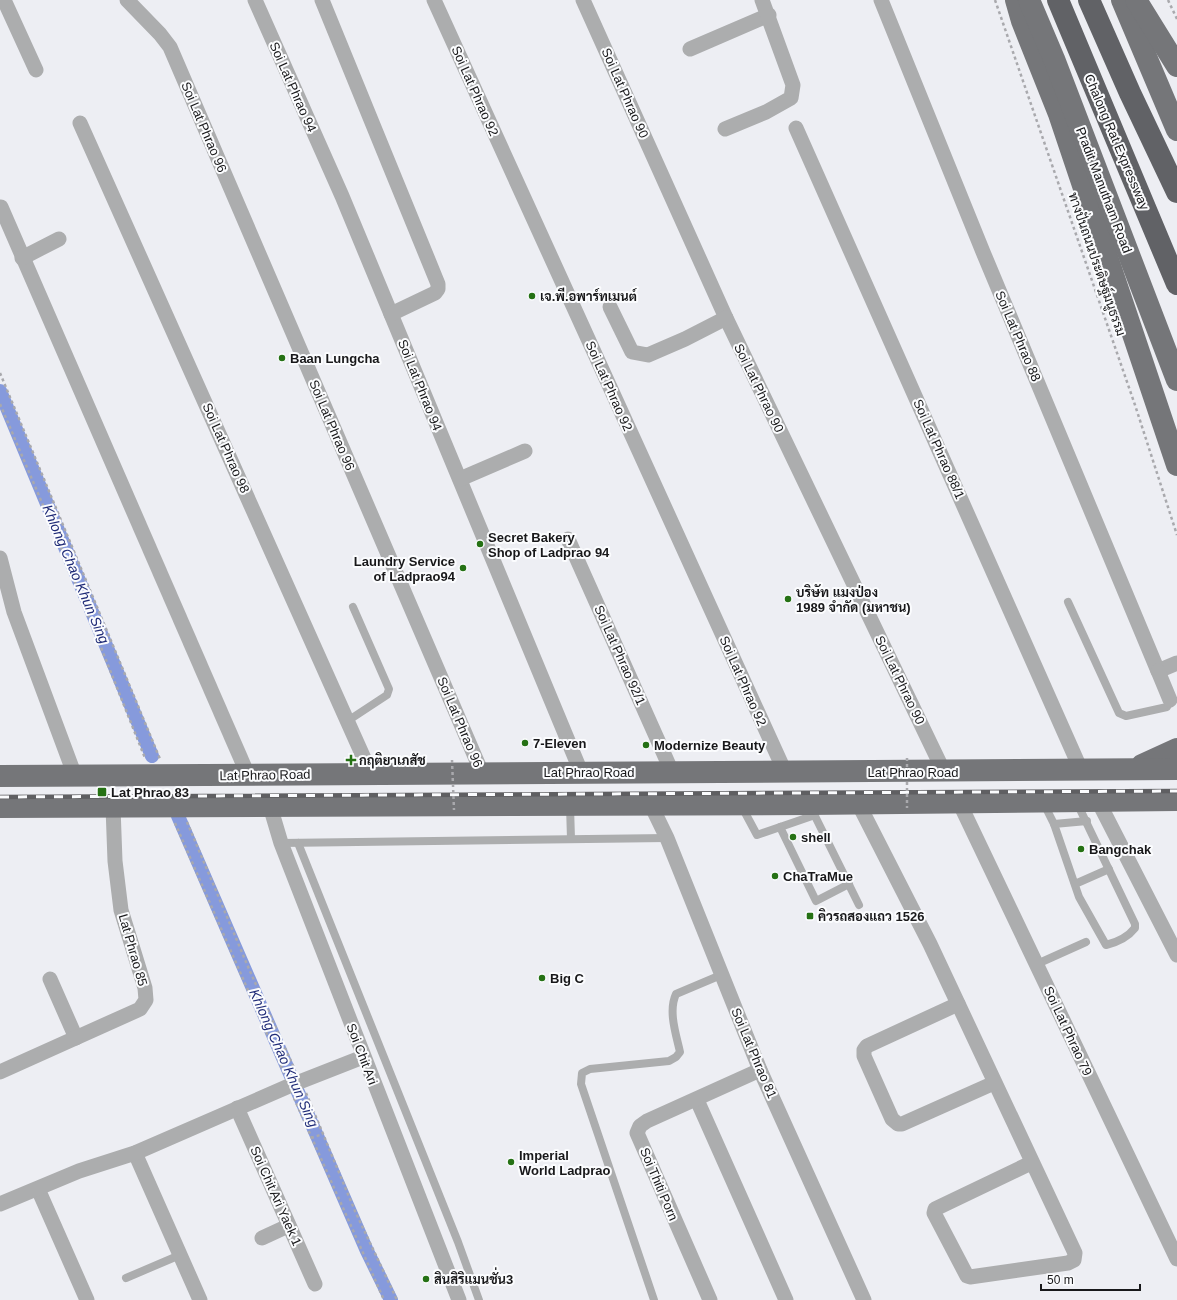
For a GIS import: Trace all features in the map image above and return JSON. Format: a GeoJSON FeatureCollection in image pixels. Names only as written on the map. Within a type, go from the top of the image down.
{"type":"FeatureCollection","features":[{"type":"Feature","properties":{"kind":"highway","name":"Chalong Rat Expressway"},"geometry":{"type":"LineString","coordinates":[[1058,0],[1177,284]]}},
{"type":"Feature","properties":{"kind":"highway"},"geometry":{"type":"LineString","coordinates":[[1089,0],[1130,93],[1177,192]]}},
{"type":"Feature","properties":{"kind":"main road"},"geometry":{"type":"LineString","coordinates":[[1016,0],[1022,21],[1059,114],[1177,466]]}},
{"type":"Feature","properties":{"kind":"main road","name":"Pradit Manutham Road"},"geometry":{"type":"LineString","coordinates":[[1028,0],[1054,59],[1177,380]]}},
{"type":"Feature","properties":{"kind":"main road"},"geometry":{"type":"LineString","coordinates":[[1122,0],[1177,130]]}},
{"type":"Feature","properties":{"kind":"main road"},"geometry":{"type":"LineString","coordinates":[[1136,0],[1177,66]]}},
{"type":"Feature","properties":{"kind":"main road"},"geometry":{"type":"LineString","coordinates":[[1129,769],[1156,760],[1177,749]]}},
{"type":"Feature","properties":{"kind":"main road","name":"Lat Phrao Road"},"geometry":{"type":"LineString","coordinates":[[0,776],[581,772],[944,772],[1177,769]]}},
{"type":"Feature","properties":{"kind":"main road"},"geometry":{"type":"LineString","coordinates":[[0,807],[740,803],[812,809],[858,803],[1177,800]]}},
{"type":"Feature","properties":{"kind":"main road"},"geometry":{"type":"LineString","coordinates":[[1121,801],[1177,812]]}},
{"type":"Feature","properties":{"kind":"street"},"geometry":{"type":"LineString","coordinates":[[4,0],[36,70]]}},
{"type":"Feature","properties":{"kind":"street","name":"Soi Lat Phrao 96"},"geometry":{"type":"LineString","coordinates":[[126,0],[160,34],[170,47],[482,773]]}},
{"type":"Feature","properties":{"kind":"street","name":"Soi Lat Phrao 94"},"geometry":{"type":"LineString","coordinates":[[255,0],[342,196],[581,772]]}},
{"type":"Feature","properties":{"kind":"street"},"geometry":{"type":"LineString","coordinates":[[322,0],[438,284],[438,289],[435,293],[391,314]]}},
{"type":"Feature","properties":{"kind":"street","name":"Soi Lat Phrao 92"},"geometry":{"type":"LineString","coordinates":[[434,0],[785,772]]}},
{"type":"Feature","properties":{"kind":"street","name":"Soi Lat Phrao 90"},"geometry":{"type":"LineString","coordinates":[[583,0],[726,318],[944,772]]}},
{"type":"Feature","properties":{"kind":"street"},"geometry":{"type":"LineString","coordinates":[[726,129],[766,112],[791,98],[793,85],[769,15],[762,0]]}},
{"type":"Feature","properties":{"kind":"street","name":"Soi Lat Phrao 88"},"geometry":{"type":"LineString","coordinates":[[881,0],[983,252],[1170,700]]}},
{"type":"Feature","properties":{"kind":"street"},"geometry":{"type":"LineString","coordinates":[[690,49],[769,15]]}},
{"type":"Feature","properties":{"kind":"street","name":"Soi Lat Phrao 98"},"geometry":{"type":"LineString","coordinates":[[80,123],[349,720],[371,774]]}},
{"type":"Feature","properties":{"kind":"street","name":"Soi Lat Phrao 88/1"},"geometry":{"type":"LineString","coordinates":[[796,128],[1081,770]]}},
{"type":"Feature","properties":{"kind":"street"},"geometry":{"type":"LineString","coordinates":[[1,208],[248,775]]}},
{"type":"Feature","properties":{"kind":"street"},"geometry":{"type":"LineString","coordinates":[[22,258],[58,239]]}},
{"type":"Feature","properties":{"kind":"street"},"geometry":{"type":"LineString","coordinates":[[610,307],[632,352],[648,355],[685,339],[726,318]]}},
{"type":"Feature","properties":{"kind":"street"},"geometry":{"type":"LineString","coordinates":[[460,479],[525,451]]}},
{"type":"Feature","properties":{"kind":"street","name":"Soi Lat Phrao 92/1"},"geometry":{"type":"LineString","coordinates":[[568,539],[672,772]]}},
{"type":"Feature","properties":{"kind":"street"},"geometry":{"type":"LineString","coordinates":[[0,558],[14,612],[75,776]]}},
{"type":"Feature","properties":{"kind":"street"},"geometry":{"type":"LineString","coordinates":[[1158,671],[1177,664]]}},
{"type":"Feature","properties":{"kind":"street"},"geometry":{"type":"LineString","coordinates":[[1098,801],[1177,955]]}},
{"type":"Feature","properties":{"kind":"street","name":"Soi Lat Phrao 79"},"geometry":{"type":"LineString","coordinates":[[959,802],[1177,1259]]}},
{"type":"Feature","properties":{"kind":"street","name":"Soi Lat Phrao 81"},"geometry":{"type":"LineString","coordinates":[[650,803],[667,838],[760,1070],[864,1300]]}},
{"type":"Feature","properties":{"kind":"street"},"geometry":{"type":"LineString","coordinates":[[858,803],[927,938],[1031,1163],[1075,1253],[1074,1260],[1068,1263],[970,1277],[967,1276],[934,1212],[935,1209],[1031,1163]]}},
{"type":"Feature","properties":{"kind":"street","name":"Soi Chit Ari"},"geometry":{"type":"LineString","coordinates":[[270,806],[281,843],[363,1057],[459,1300]]}},
{"type":"Feature","properties":{"kind":"street","name":"Lat Phrao 85"},"geometry":{"type":"LineString","coordinates":[[0,1072],[140,1010],[146,1000],[145,988],[121,910],[115,861],[113,807]]}},
{"type":"Feature","properties":{"kind":"street"},"geometry":{"type":"LineString","coordinates":[[50,979],[76,1038]]}},
{"type":"Feature","properties":{"kind":"street"},"geometry":{"type":"LineString","coordinates":[[958,1004],[867,1046],[864,1050],[864,1056],[892,1118],[898,1124],[902,1124],[994,1083]]}},
{"type":"Feature","properties":{"kind":"street"},"geometry":{"type":"LineString","coordinates":[[0,1204],[79,1171],[135,1153],[295,1083],[363,1057]]}},
{"type":"Feature","properties":{"kind":"street","name":"Soi Thiti Porn"},"geometry":{"type":"LineString","coordinates":[[710,1300],[637,1133],[640,1126],[647,1121],[698,1100],[760,1070]]}},
{"type":"Feature","properties":{"kind":"street"},"geometry":{"type":"LineString","coordinates":[[698,1100],[786,1300]]}},
{"type":"Feature","properties":{"kind":"street","name":"Soi Chit Ari Yaek 1"},"geometry":{"type":"LineString","coordinates":[[237,1108],[315,1284]]}},
{"type":"Feature","properties":{"kind":"street"},"geometry":{"type":"LineString","coordinates":[[135,1153],[200,1300]]}},
{"type":"Feature","properties":{"kind":"street"},"geometry":{"type":"LineString","coordinates":[[38,1189],[87,1300]]}},
{"type":"Feature","properties":{"kind":"street"},"geometry":{"type":"LineString","coordinates":[[262,1238],[288,1226]]}},
{"type":"Feature","properties":{"kind":"lane"},"geometry":{"type":"LineString","coordinates":[[1068,602],[1119,713],[1126,716],[1167,707],[1170,700]]}},
{"type":"Feature","properties":{"kind":"lane"},"geometry":{"type":"LineString","coordinates":[[349,720],[387,695],[389,689],[353,608]]}},
{"type":"Feature","properties":{"kind":"lane"},"geometry":{"type":"LineString","coordinates":[[1042,802],[1054,824],[1080,897],[1106,945],[1114,943],[1130,935],[1135,928],[1087,821],[1076,801]]}},
{"type":"Feature","properties":{"kind":"lane"},"geometry":{"type":"LineString","coordinates":[[740,803],[758,835],[780,827],[812,809],[859,905]]}},
{"type":"Feature","properties":{"kind":"lane"},"geometry":{"type":"LineString","coordinates":[[570,804],[571,839]]}},
{"type":"Feature","properties":{"kind":"lane"},"geometry":{"type":"LineString","coordinates":[[1054,824],[1087,821]]}},
{"type":"Feature","properties":{"kind":"lane"},"geometry":{"type":"LineString","coordinates":[[780,827],[816,901],[849,884]]}},
{"type":"Feature","properties":{"kind":"lane"},"geometry":{"type":"LineString","coordinates":[[281,843],[667,838]]}},
{"type":"Feature","properties":{"kind":"lane"},"geometry":{"type":"LineString","coordinates":[[298,843],[458,1242],[479,1300]]}},
{"type":"Feature","properties":{"kind":"lane"},"geometry":{"type":"LineString","coordinates":[[1075,884],[1109,869]]}},
{"type":"Feature","properties":{"kind":"lane"},"geometry":{"type":"LineString","coordinates":[[1037,964],[1086,942]]}},
{"type":"Feature","properties":{"kind":"lane"},"geometry":{"type":"LineString","coordinates":[[654,1300],[580,1084],[582,1073],[590,1069],[668,1061],[676,1058],[680,1052],[674,1026],[674,1004],[676,994],[721,975]]}},
{"type":"Feature","properties":{"kind":"lane"},"geometry":{"type":"LineString","coordinates":[[126,1278],[180,1255]]}},
{"type":"Feature","properties":{"kind":"path","name":"ทางปั่นถนนประดิษฐ์มนูธรรม"},"geometry":{"type":"LineString","coordinates":[[995,0],[1135,405],[1177,535]]}},
{"type":"Feature","properties":{"kind":"path"},"geometry":{"type":"LineString","coordinates":[[1168,0],[1177,18]]}},
{"type":"Feature","properties":{"kind":"path"},"geometry":{"type":"LineString","coordinates":[[0,373],[159,775]]}},
{"type":"Feature","properties":{"kind":"path"},"geometry":{"type":"LineString","coordinates":[[0,404],[159,775]]}},
{"type":"Feature","properties":{"kind":"path"},"geometry":{"type":"LineString","coordinates":[[907,758],[907,808]]}},
{"type":"Feature","properties":{"kind":"path"},"geometry":{"type":"LineString","coordinates":[[452,760],[454,810]]}},
{"type":"Feature","properties":{"kind":"path"},"geometry":{"type":"LineString","coordinates":[[175,806],[290,1061],[311,1138],[384,1300]]}},
{"type":"Feature","properties":{"kind":"path"},"geometry":{"type":"LineString","coordinates":[[175,806],[295,1083],[322,1134],[355,1211],[397,1300]]}},
{"type":"Feature","properties":{"kind":"path"},"geometry":{"type":"LineString","coordinates":[[311,1138],[322,1134]]}},
{"type":"Feature","properties":{"kind":"waterway","name":"Khlong Chao Khun Sing"},"geometry":{"type":"LineString","coordinates":[[0,391],[152,756]]}},
{"type":"Feature","properties":{"kind":"waterway","name":"Khlong Chao Khun Sing"},"geometry":{"type":"LineString","coordinates":[[178,816],[367,1251],[391,1300]]}},
{"type":"Feature","properties":{"kind":"railway"},"geometry":{"type":"LineString","coordinates":[[0,797],[1177,791]]}},
{"type":"Feature","properties":{"kind":"place","name":"เจ.พี.อพาร์ทเมนต์"},"geometry":{"type":"Point","coordinates":[532,296]}},
{"type":"Feature","properties":{"kind":"place","name":"Baan Lungcha"},"geometry":{"type":"Point","coordinates":[282,358]}},
{"type":"Feature","properties":{"kind":"place","name":"Secret Bakery Shop of Ladprao 94"},"geometry":{"type":"Point","coordinates":[480,544]}},
{"type":"Feature","properties":{"kind":"place","name":"Laundry Service of Ladprao94"},"geometry":{"type":"Point","coordinates":[463,568]}},
{"type":"Feature","properties":{"kind":"place","name":"บริษัท แมงป่อง 1989 จำกัด (มหาชน)"},"geometry":{"type":"Point","coordinates":[788,599]}},
{"type":"Feature","properties":{"kind":"place","name":"7-Eleven"},"geometry":{"type":"Point","coordinates":[525,743]}},
{"type":"Feature","properties":{"kind":"place","name":"Modernize Beauty"},"geometry":{"type":"Point","coordinates":[646,745]}},
{"type":"Feature","properties":{"kind":"place","name":"กฤติยาเภสัช"},"geometry":{"type":"Point","coordinates":[351,760]}},
{"type":"Feature","properties":{"kind":"place","name":"Lat Phrao 83"},"geometry":{"type":"Point","coordinates":[102,792]}},
{"type":"Feature","properties":{"kind":"place","name":"shell"},"geometry":{"type":"Point","coordinates":[793,837]}},
{"type":"Feature","properties":{"kind":"place","name":"Bangchak"},"geometry":{"type":"Point","coordinates":[1081,849]}},
{"type":"Feature","properties":{"kind":"place","name":"ChaTraMue"},"geometry":{"type":"Point","coordinates":[775,876]}},
{"type":"Feature","properties":{"kind":"place","name":"คิวรถสองแถว 1526"},"geometry":{"type":"Point","coordinates":[810,916]}},
{"type":"Feature","properties":{"kind":"place","name":"Big C"},"geometry":{"type":"Point","coordinates":[542,978]}},
{"type":"Feature","properties":{"kind":"place","name":"Imperial World Ladprao"},"geometry":{"type":"Point","coordinates":[511,1162]}},
{"type":"Feature","properties":{"kind":"place","name":"สินสิริแมนชั่น3"},"geometry":{"type":"Point","coordinates":[426,1279]}}]}
